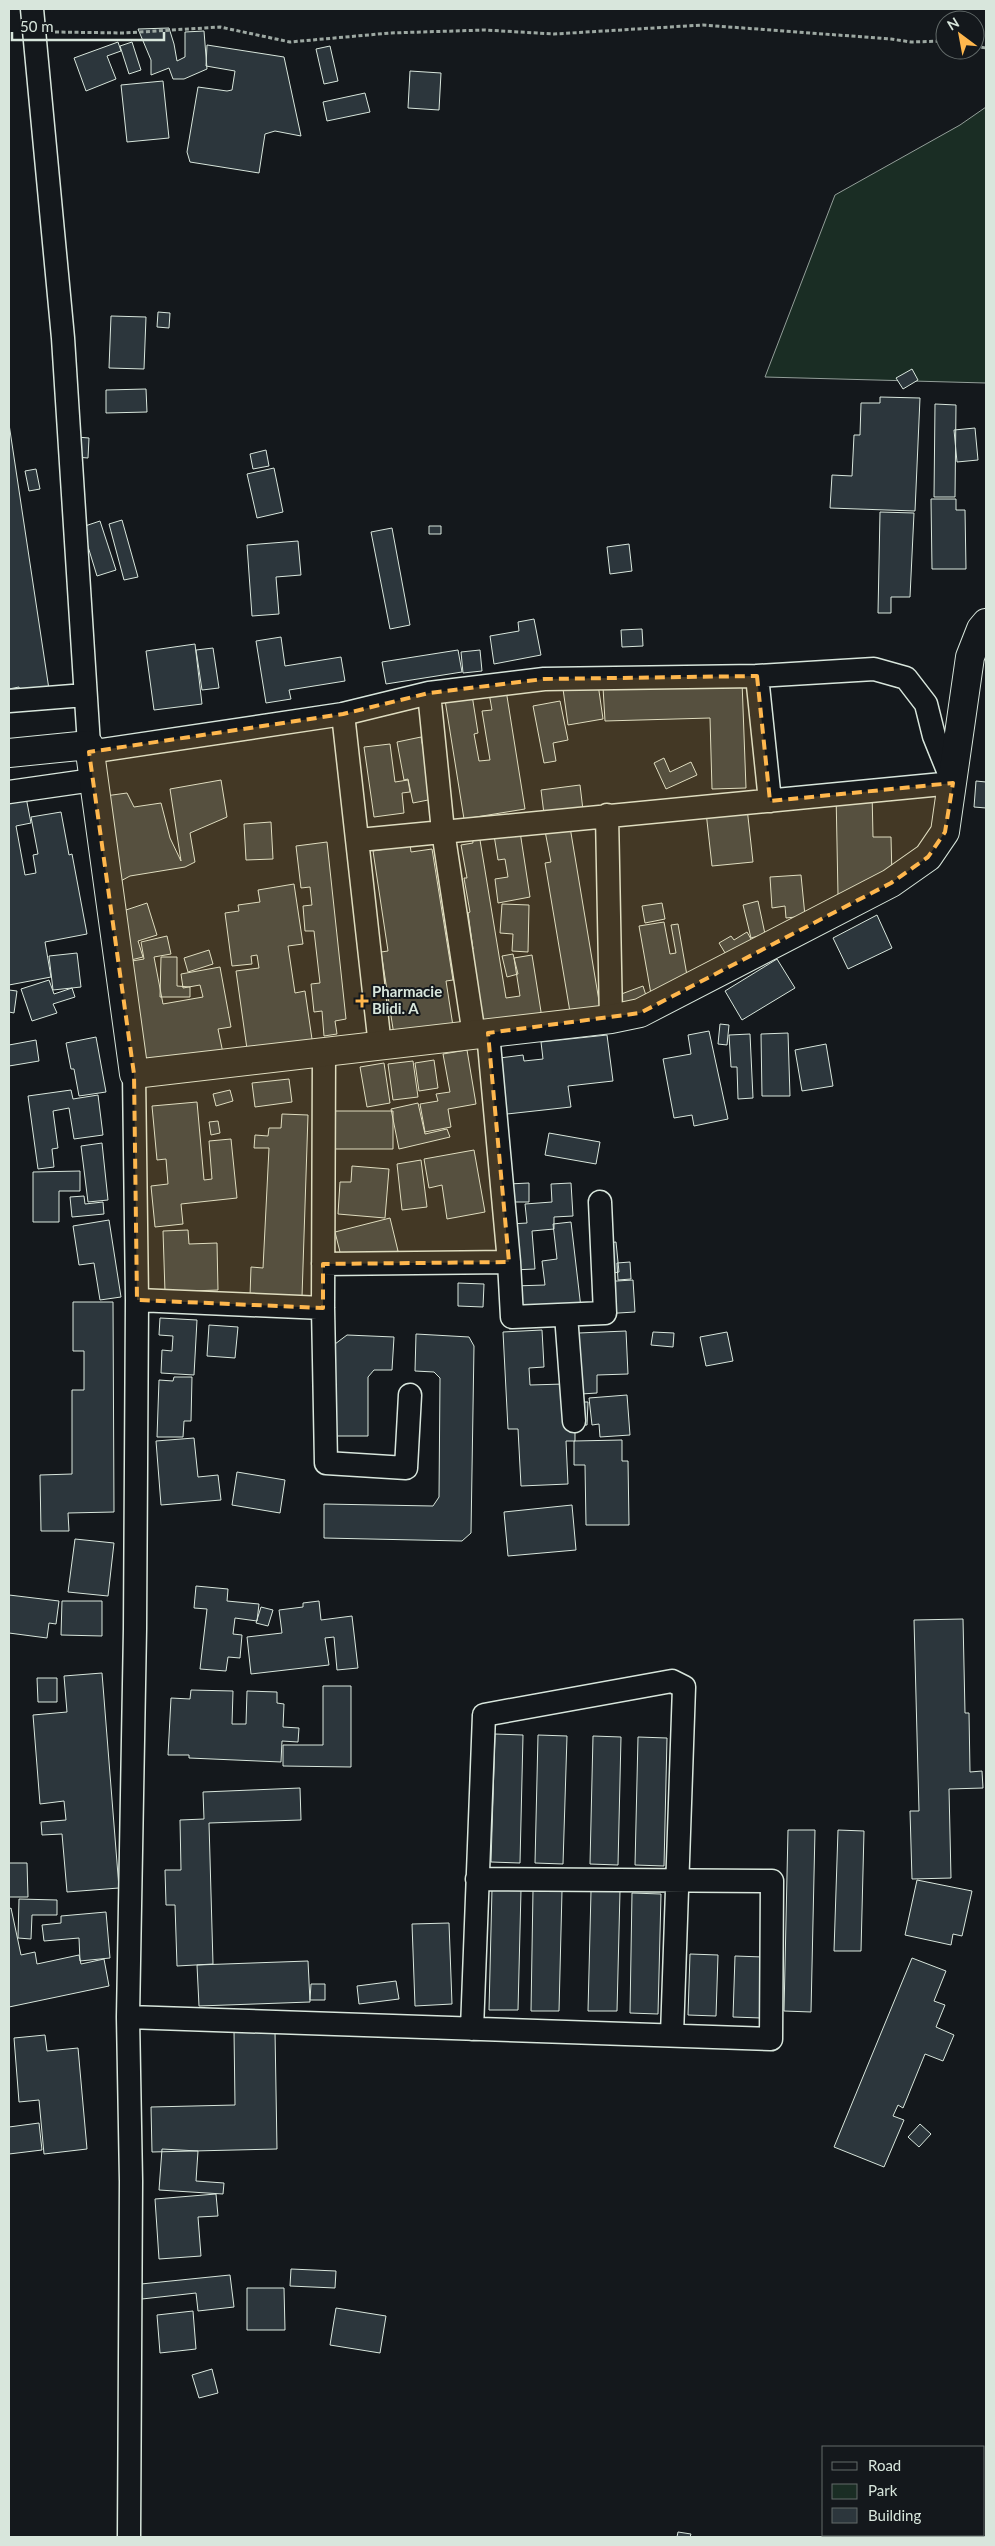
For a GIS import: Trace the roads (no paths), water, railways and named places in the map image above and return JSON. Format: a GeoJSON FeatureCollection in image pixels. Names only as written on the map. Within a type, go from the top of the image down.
{"type":"FeatureCollection","features":[{"type":"Feature","properties":{"kind":"main road"},"geometry":{"type":"LineString","coordinates":[[90,760],[134,1074],[611,1019],[640,1013],[891,883],[928,856],[945,832],[970,657],[981,629],[986,623]]}},
{"type":"Feature","properties":{"kind":"main road"},"geometry":{"type":"LineString","coordinates":[[9,753],[90,760]]}},
{"type":"Feature","properties":{"kind":"main road"},"geometry":{"type":"LineString","coordinates":[[9,770],[90,760]]}},
{"type":"Feature","properties":{"kind":"street"},"geometry":{"type":"LineString","coordinates":[[32,9],[64,338],[90,760]]}},
{"type":"Feature","properties":{"kind":"street"},"geometry":{"type":"LineString","coordinates":[[9,792],[90,760],[343,714],[428,693],[544,679],[757,676],[874,669],[906,678],[926,704],[934,736],[952,783],[359,840]]}},
{"type":"Feature","properties":{"kind":"street"},"geometry":{"type":"LineString","coordinates":[[757,676],[770,801]]}},
{"type":"Feature","properties":{"kind":"street"},"geometry":{"type":"LineString","coordinates":[[428,693],[443,831],[481,1034],[509,1262],[512,1318],[605,1313],[600,1202]]}},
{"type":"Feature","properties":{"kind":"street"},"geometry":{"type":"LineString","coordinates":[[9,701],[85,695]]}},
{"type":"Feature","properties":{"kind":"street"},"geometry":{"type":"LineString","coordinates":[[343,714],[359,840],[380,1046]]}},
{"type":"Feature","properties":{"kind":"street"},"geometry":{"type":"LineString","coordinates":[[607,815],[611,1019]]}},
{"type":"Feature","properties":{"kind":"street"},"geometry":{"type":"LineString","coordinates":[[324,1052],[323,1308],[326,1463],[406,1468],[410,1395]]}},
{"type":"Feature","properties":{"kind":"street"},"geometry":{"type":"LineString","coordinates":[[129,2537],[131,2181],[128,2017],[135,1619],[137,1300],[134,1074]]}},
{"type":"Feature","properties":{"kind":"street"},"geometry":{"type":"LineString","coordinates":[[323,1264],[509,1262]]}},
{"type":"Feature","properties":{"kind":"street"},"geometry":{"type":"LineString","coordinates":[[137,1300],[323,1308]]}},
{"type":"Feature","properties":{"kind":"street"},"geometry":{"type":"LineString","coordinates":[[566,1315],[574,1421]]}},
{"type":"Feature","properties":{"kind":"street"},"geometry":{"type":"LineString","coordinates":[[472,2028],[484,1715],[672,1682],[684,1687],[672,2036]]}},
{"type":"Feature","properties":{"kind":"street"},"geometry":{"type":"LineString","coordinates":[[128,2017],[771,2039],[772,1881],[478,1879]]}},
{"type":"Feature","properties":{"kind":"place","name":"Pharmacie Blidi. A"},"geometry":{"type":"Point","coordinates":[362,1001]}}]}
